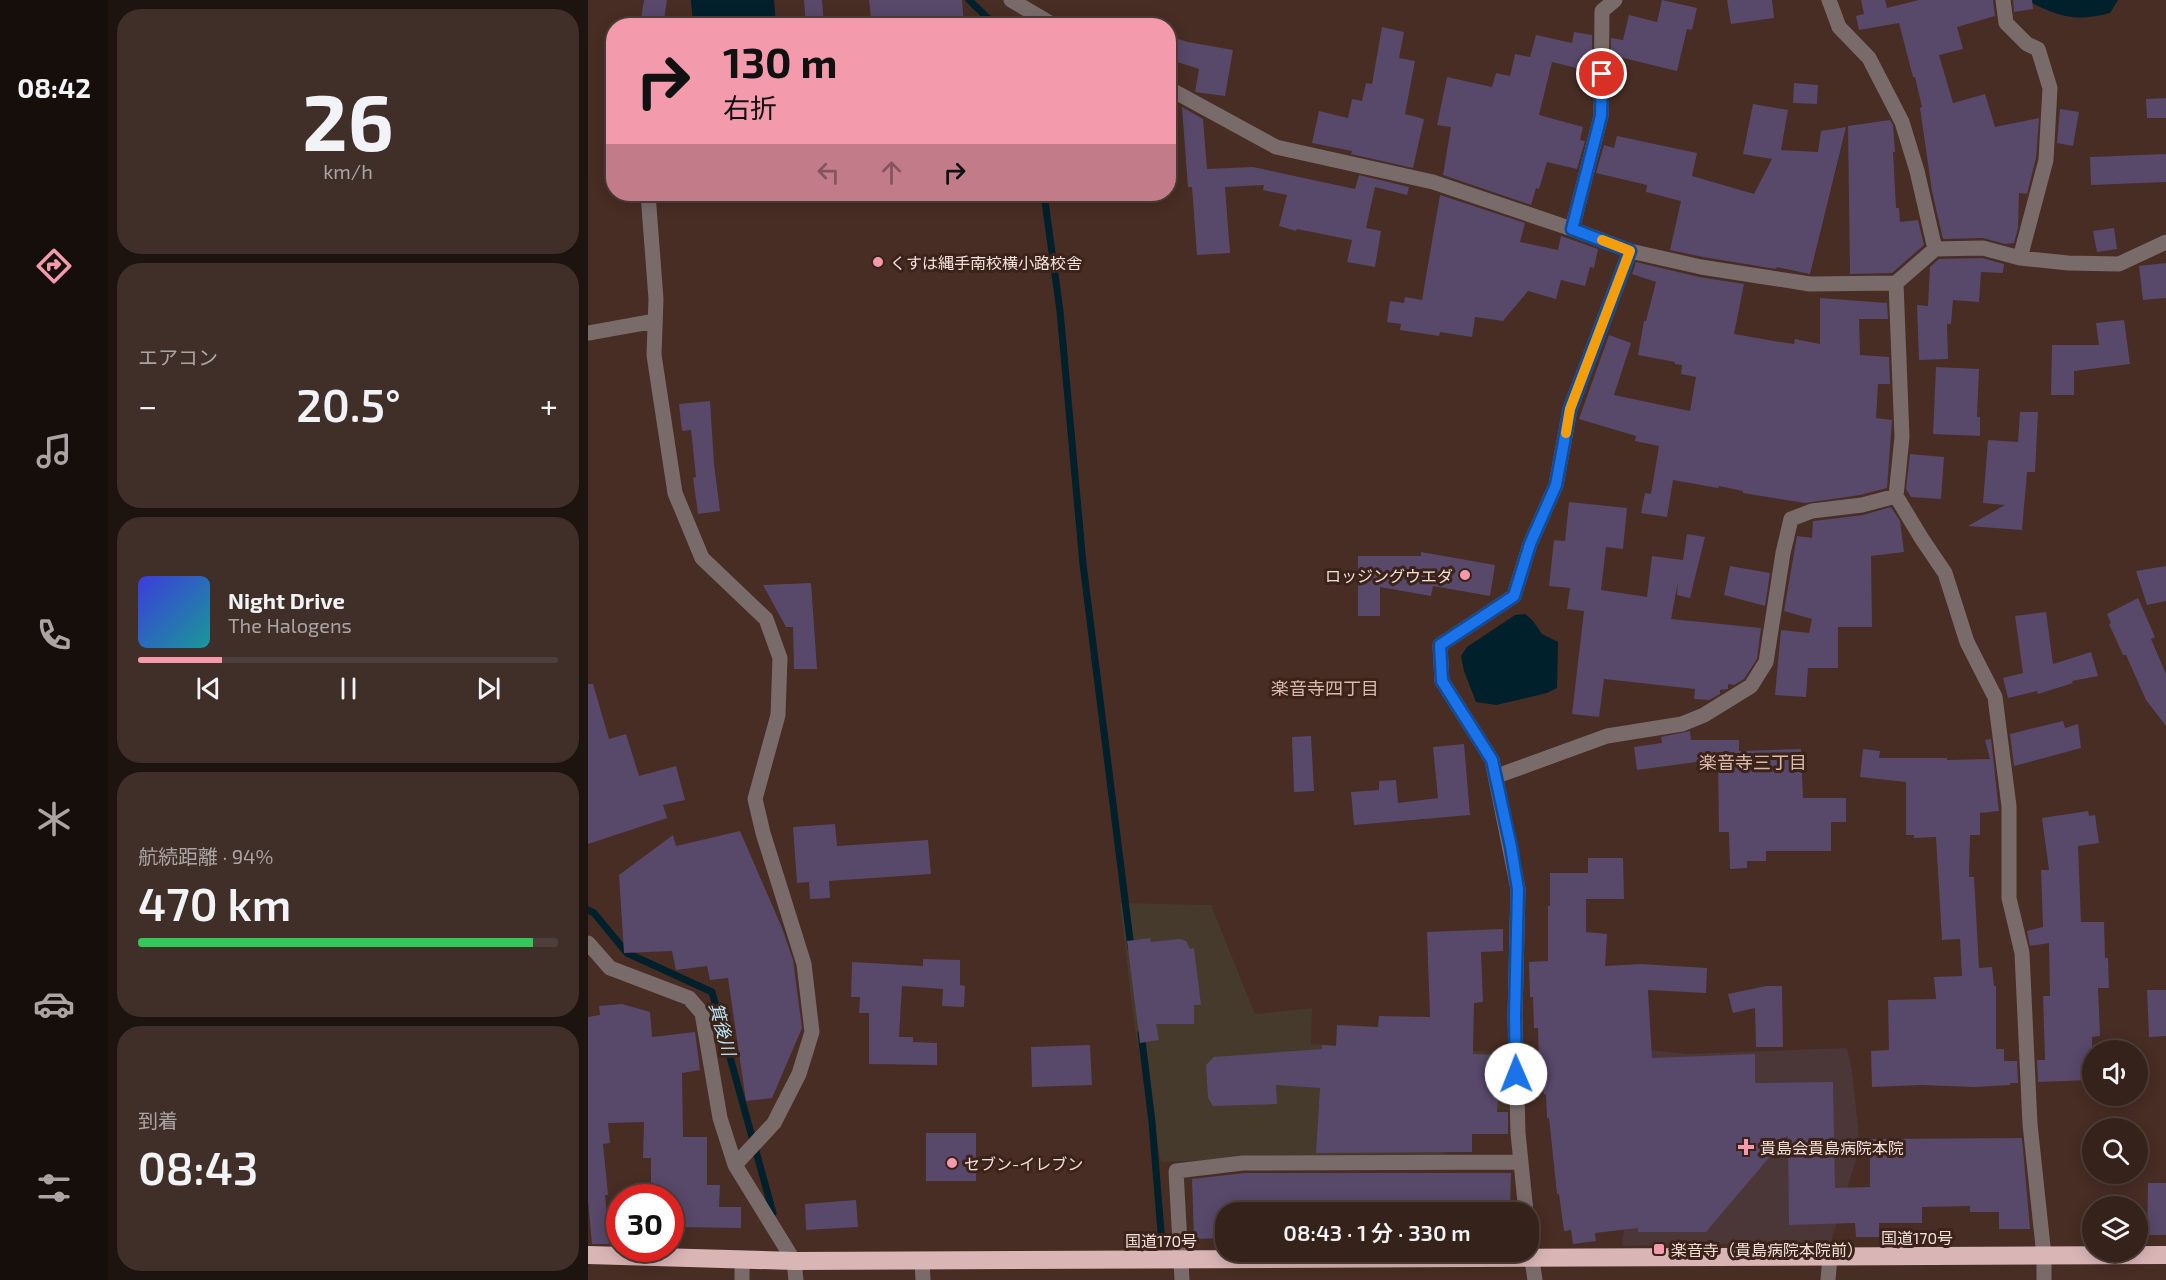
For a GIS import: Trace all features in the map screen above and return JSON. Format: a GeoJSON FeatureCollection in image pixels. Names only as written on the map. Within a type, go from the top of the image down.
{"type":"FeatureCollection","features":[{"type":"Feature","properties":{"kind":"highway","name":"国道170号"},"geometry":{"type":"LineString","coordinates":[[588,1256],[794,1261],[1215,1259]]}},
{"type":"Feature","properties":{"kind":"highway","name":"国道170号"},"geometry":{"type":"LineString","coordinates":[[1539,1258],[2166,1256]]}},
{"type":"Feature","properties":{"kind":"street"},"geometry":{"type":"LineString","coordinates":[[1011,0],[1042,18]]}},
{"type":"Feature","properties":{"kind":"street"},"geometry":{"type":"LineString","coordinates":[[1572,229],[1601,116],[1602,11],[1614,0]]}},
{"type":"Feature","properties":{"kind":"street"},"geometry":{"type":"LineString","coordinates":[[1829,0],[1839,27],[1869,58],[1902,122],[1917,171],[1935,249]]}},
{"type":"Feature","properties":{"kind":"street"},"geometry":{"type":"LineString","coordinates":[[2003,0],[2006,23],[2028,44],[2038,49],[2050,88],[2046,160],[2020,258]]}},
{"type":"Feature","properties":{"kind":"street"},"geometry":{"type":"LineString","coordinates":[[1176,92],[1276,147],[1432,182],[1630,251],[1701,267],[1810,284],[1896,283],[1935,249],[1983,248],[2020,258],[2068,263],[2119,264],[2166,242]]}},
{"type":"Feature","properties":{"kind":"street"},"geometry":{"type":"LineString","coordinates":[[649,201],[656,299],[654,355],[675,493],[702,558],[766,619],[780,658],[778,715],[755,800],[804,964],[813,1032],[799,1074],[774,1123],[735,1165]]}},
{"type":"Feature","properties":{"kind":"street"},"geometry":{"type":"LineString","coordinates":[[1525,1202],[1518,1133],[1515,1016],[1518,889],[1492,760],[1442,681],[1440,645],[1514,596],[1530,544],[1556,485],[1570,409],[1630,251]]}},
{"type":"Feature","properties":{"kind":"street"},"geometry":{"type":"LineString","coordinates":[[1896,283],[1902,437],[1896,496],[1946,573],[1967,642],[1995,697],[2008,806],[2009,898],[2022,952],[2030,1124],[2044,1256],[2044,1280]]}},
{"type":"Feature","properties":{"kind":"street"},"geometry":{"type":"LineString","coordinates":[[588,333],[655,321]]}},
{"type":"Feature","properties":{"kind":"street"},"geometry":{"type":"LineString","coordinates":[[1497,776],[1607,736],[1682,724],[1704,716],[1751,686],[1766,662],[1783,553],[1791,519],[1812,511],[1862,505],[1896,496]]}},
{"type":"Feature","properties":{"kind":"street"},"geometry":{"type":"LineString","coordinates":[[588,943],[610,968],[689,998],[702,1012],[720,1118],[735,1165],[794,1261],[796,1280]]}},
{"type":"Feature","properties":{"kind":"street"},"geometry":{"type":"LineString","coordinates":[[1182,1280],[1176,1171],[1243,1163],[1521,1162]]}},
{"type":"Feature","properties":{"kind":"street"},"geometry":{"type":"LineString","coordinates":[[1828,1280],[1830,1257]]}},
{"type":"Feature","properties":{"kind":"street"},"geometry":{"type":"LineString","coordinates":[[742,1260],[742,1280]]}},
{"type":"Feature","properties":{"kind":"street"},"geometry":{"type":"LineString","coordinates":[[922,1261],[923,1280]]}},
{"type":"Feature","properties":{"kind":"street"},"geometry":{"type":"LineString","coordinates":[[1532,1262],[1535,1280]]}},
{"type":"Feature","properties":{"kind":"shaded area"},"geometry":{"type":"Polygon","coordinates":[[[1120,903],[1211,905],[1255,1014],[1312,1008],[1311,1044],[1505,1052],[1510,1110],[1448,1109],[1444,1158],[1316,1156],[1161,1162],[1135,1030],[1120,903]]]}},
{"type":"Feature","properties":{"kind":"shaded area"},"geometry":{"type":"Polygon","coordinates":[[[1847,1048],[1852,1070],[1860,1146],[1831,1242],[1622,1246],[1634,1134],[1650,1050],[1687,1054],[1847,1048]]]}},
{"type":"Feature","properties":{"kind":"water"},"geometry":{"type":"Polygon","coordinates":[[[691,0],[774,0],[776,18],[692,18],[691,0]]]}},
{"type":"Feature","properties":{"kind":"water"},"geometry":{"type":"Polygon","coordinates":[[[2027,0],[2118,0],[2110,13],[2077,17],[2057,14],[2027,0]]]}},
{"type":"Feature","properties":{"kind":"water"},"geometry":{"type":"Polygon","coordinates":[[[1525,614],[1542,634],[1558,642],[1557,688],[1547,693],[1496,705],[1476,702],[1461,656],[1467,647],[1515,615],[1525,614]]]}},
{"type":"Feature","properties":{"kind":"building"},"geometry":{"type":"Polygon","coordinates":[[[644,0],[667,0],[664,18],[641,18],[644,0]]]}},
{"type":"Feature","properties":{"kind":"building"},"geometry":{"type":"Polygon","coordinates":[[[804,0],[822,0],[823,18],[805,18],[804,0]]]}},
{"type":"Feature","properties":{"kind":"building"},"geometry":{"type":"Polygon","coordinates":[[[869,0],[962,0],[963,18],[871,18],[869,0]]]}},
{"type":"Feature","properties":{"kind":"building"},"geometry":{"type":"Polygon","coordinates":[[[1662,0],[1697,8],[1692,30],[1687,29],[1677,71],[1611,55],[1611,38],[1623,40],[1629,15],[1657,22],[1662,0]]]}},
{"type":"Feature","properties":{"kind":"building"},"geometry":{"type":"Polygon","coordinates":[[[1727,0],[1772,0],[1774,18],[1731,24],[1727,0]]]}},
{"type":"Feature","properties":{"kind":"building"},"geometry":{"type":"Polygon","coordinates":[[[1861,0],[1885,0],[1887,8],[1919,0],[1993,0],[1995,16],[1957,27],[1963,49],[1939,55],[1953,103],[1985,94],[1995,127],[2039,118],[2036,158],[2027,194],[2019,193],[2018,228],[2014,243],[2005,244],[1983,238],[1943,239],[1932,191],[1920,108],[1922,107],[1899,23],[1859,30],[1856,16],[1864,14],[1861,0]]]}},
{"type":"Feature","properties":{"kind":"building"},"geometry":{"type":"Polygon","coordinates":[[[2013,0],[2032,0],[2033,9],[2014,12],[2013,0]]]}},
{"type":"Feature","properties":{"kind":"building"},"geometry":{"type":"Polygon","coordinates":[[[1382,27],[1404,32],[1399,58],[1415,61],[1405,114],[1424,119],[1413,168],[1351,154],[1352,151],[1312,143],[1319,111],[1348,118],[1352,99],[1362,101],[1366,83],[1372,84],[1382,27]]]}},
{"type":"Feature","properties":{"kind":"building"},"geometry":{"type":"Polygon","coordinates":[[[1574,32],[1592,35],[1592,57],[1589,71],[1552,62],[1539,115],[1583,127],[1580,140],[1585,141],[1577,169],[1547,162],[1539,189],[1536,188],[1531,205],[1443,175],[1451,127],[1437,125],[1447,77],[1492,87],[1496,73],[1510,76],[1515,54],[1530,57],[1536,35],[1572,43],[1574,32]]]}},
{"type":"Feature","properties":{"kind":"building"},"geometry":{"type":"Polygon","coordinates":[[[1176,38],[1233,50],[1225,96],[1195,92],[1199,69],[1176,62],[1176,38]]]}},
{"type":"Feature","properties":{"kind":"building"},"geometry":{"type":"Polygon","coordinates":[[[1794,83],[1818,85],[1817,104],[1793,103],[1794,83]]]}},
{"type":"Feature","properties":{"kind":"building"},"geometry":{"type":"Polygon","coordinates":[[[2166,98],[2166,118],[2147,118],[2146,99],[2166,98]]]}},
{"type":"Feature","properties":{"kind":"building"},"geometry":{"type":"Polygon","coordinates":[[[1753,104],[1788,110],[1781,150],[1818,152],[1821,131],[1846,127],[1810,274],[1670,250],[1681,201],[1646,192],[1647,185],[1596,173],[1604,145],[1614,148],[1617,136],[1697,153],[1692,176],[1754,194],[1772,159],[1743,154],[1753,104]]]}},
{"type":"Feature","properties":{"kind":"building"},"geometry":{"type":"Polygon","coordinates":[[[1182,107],[1203,119],[1207,169],[1253,167],[1355,189],[1359,175],[1409,187],[1407,195],[1375,187],[1366,228],[1381,231],[1375,267],[1347,262],[1352,240],[1279,226],[1287,195],[1263,190],[1264,185],[1225,187],[1230,253],[1197,255],[1192,187],[1188,187],[1182,107]]]}},
{"type":"Feature","properties":{"kind":"building"},"geometry":{"type":"Polygon","coordinates":[[[2060,109],[2079,112],[2073,146],[2057,143],[2060,109]]]}},
{"type":"Feature","properties":{"kind":"building"},"geometry":{"type":"Polygon","coordinates":[[[1890,120],[1893,125],[1895,152],[1893,152],[1896,208],[1899,208],[1900,222],[1918,220],[1924,245],[1892,273],[1850,274],[1848,126],[1890,120]]]}},
{"type":"Feature","properties":{"kind":"building"},"geometry":{"type":"Polygon","coordinates":[[[2166,154],[2166,182],[2091,185],[2090,157],[2166,154]]]}},
{"type":"Feature","properties":{"kind":"building"},"geometry":{"type":"Polygon","coordinates":[[[1440,195],[1525,223],[1520,242],[1558,250],[1561,236],[1598,249],[1594,268],[1590,267],[1585,286],[1561,280],[1556,299],[1528,291],[1503,321],[1475,317],[1472,337],[1440,332],[1439,336],[1400,330],[1401,324],[1387,322],[1390,301],[1404,303],[1405,297],[1422,300],[1440,195]]]}},
{"type":"Feature","properties":{"kind":"building"},"geometry":{"type":"Polygon","coordinates":[[[2114,228],[2117,249],[2097,252],[2093,231],[2114,228]]]}},
{"type":"Feature","properties":{"kind":"building"},"geometry":{"type":"Polygon","coordinates":[[[1982,258],[2004,264],[2003,273],[1981,272],[1979,302],[1953,300],[1951,324],[1947,324],[1948,359],[1919,360],[1917,305],[1928,306],[1930,267],[1939,259],[1982,258]]]}},
{"type":"Feature","properties":{"kind":"building"},"geometry":{"type":"Polygon","coordinates":[[[1636,262],[1699,277],[1744,284],[1734,334],[1774,341],[1794,344],[1795,339],[1820,344],[1820,298],[1887,303],[1888,319],[1859,319],[1860,355],[1889,357],[1890,384],[1878,384],[1876,418],[1892,420],[1887,488],[1860,495],[1805,503],[1743,493],[1743,491],[1719,486],[1718,488],[1673,480],[1667,517],[1641,513],[1645,493],[1651,494],[1659,446],[1635,441],[1636,436],[1579,419],[1609,335],[1631,343],[1614,395],[1690,411],[1696,377],[1681,374],[1682,365],[1675,364],[1675,362],[1638,355],[1644,321],[1646,321],[1656,282],[1632,274],[1636,262]]]}},
{"type":"Feature","properties":{"kind":"building"},"geometry":{"type":"Polygon","coordinates":[[[2166,263],[2166,298],[2143,300],[2139,266],[2166,263]]]}},
{"type":"Feature","properties":{"kind":"building"},"geometry":{"type":"Polygon","coordinates":[[[2124,320],[2130,364],[2074,371],[2074,395],[2051,395],[2052,345],[2099,345],[2096,323],[2124,320]]]}},
{"type":"Feature","properties":{"kind":"building"},"geometry":{"type":"Polygon","coordinates":[[[1936,367],[1979,369],[1977,417],[1980,417],[1980,436],[1933,434],[1936,367]]]}},
{"type":"Feature","properties":{"kind":"building"},"geometry":{"type":"Polygon","coordinates":[[[710,401],[720,511],[698,514],[693,478],[696,477],[691,430],[682,431],[679,404],[710,401]]]}},
{"type":"Feature","properties":{"kind":"building"},"geometry":{"type":"Polygon","coordinates":[[[2020,412],[2038,412],[2035,472],[2027,472],[2022,530],[1968,526],[2005,505],[1983,503],[1988,440],[2018,442],[2020,412]]]}},
{"type":"Feature","properties":{"kind":"building"},"geometry":{"type":"Polygon","coordinates":[[[1910,454],[1944,457],[1941,499],[1911,497],[1906,489],[1910,454]]]}},
{"type":"Feature","properties":{"kind":"building"},"geometry":{"type":"Polygon","coordinates":[[[1569,502],[1627,508],[1623,549],[1606,547],[1601,590],[1647,597],[1652,556],[1683,560],[1687,534],[1705,537],[1690,598],[1677,595],[1678,582],[1671,619],[1761,628],[1757,659],[1744,679],[1734,685],[1728,684],[1728,689],[1720,690],[1720,694],[1709,700],[1694,699],[1695,689],[1604,679],[1599,717],[1572,714],[1584,611],[1567,609],[1570,588],[1549,586],[1554,540],[1565,541],[1569,502]]]}},
{"type":"Feature","properties":{"kind":"building"},"geometry":{"type":"Polygon","coordinates":[[[1891,507],[1900,521],[1904,552],[1871,556],[1872,627],[1838,627],[1838,668],[1808,668],[1806,697],[1775,695],[1781,630],[1809,633],[1812,619],[1784,611],[1797,536],[1812,538],[1813,521],[1863,515],[1891,507]]]}},
{"type":"Feature","properties":{"kind":"building"},"geometry":{"type":"Polygon","coordinates":[[[1421,552],[1495,565],[1490,596],[1433,586],[1431,596],[1380,587],[1380,616],[1358,616],[1358,556],[1421,556],[1421,552]]]}},
{"type":"Feature","properties":{"kind":"building"},"geometry":{"type":"Polygon","coordinates":[[[1730,566],[1770,573],[1765,606],[1724,595],[1730,566]]]}},
{"type":"Feature","properties":{"kind":"building"},"geometry":{"type":"Polygon","coordinates":[[[2166,566],[2166,601],[2147,605],[2136,571],[2166,566]]]}},
{"type":"Feature","properties":{"kind":"building"},"geometry":{"type":"Polygon","coordinates":[[[811,583],[817,669],[794,669],[793,627],[786,627],[763,585],[811,583]]]}},
{"type":"Feature","properties":{"kind":"building"},"geometry":{"type":"Polygon","coordinates":[[[2138,598],[2155,637],[2151,639],[2166,674],[2166,726],[2146,700],[2109,624],[2111,623],[2107,614],[2138,598]]]}},
{"type":"Feature","properties":{"kind":"building"},"geometry":{"type":"Polygon","coordinates":[[[2046,612],[2053,664],[2091,652],[2098,676],[2072,681],[2073,683],[2038,694],[2037,691],[2008,698],[2003,678],[2023,673],[2015,616],[2046,612]]]}},
{"type":"Feature","properties":{"kind":"building"},"geometry":{"type":"Polygon","coordinates":[[[588,684],[593,684],[609,739],[626,734],[639,776],[676,766],[685,800],[663,805],[667,818],[588,844],[588,684]]]}},
{"type":"Feature","properties":{"kind":"building"},"geometry":{"type":"Polygon","coordinates":[[[2063,721],[2065,728],[2078,724],[2081,748],[2014,766],[2010,734],[2063,721]]]}},
{"type":"Feature","properties":{"kind":"building"},"geometry":{"type":"Polygon","coordinates":[[[1690,731],[1691,740],[1739,740],[1739,751],[1801,749],[1803,798],[1846,798],[1846,822],[1831,822],[1831,851],[1766,851],[1766,861],[1747,861],[1747,868],[1730,869],[1729,832],[1719,832],[1718,759],[1637,770],[1634,747],[1662,743],[1661,737],[1690,731]]]}},
{"type":"Feature","properties":{"kind":"building"},"geometry":{"type":"Polygon","coordinates":[[[1311,736],[1314,791],[1294,792],[1292,737],[1311,736]]]}},
{"type":"Feature","properties":{"kind":"building"},"geometry":{"type":"Polygon","coordinates":[[[1991,739],[1999,811],[1980,813],[1980,835],[1970,835],[1969,877],[1974,877],[1979,968],[1992,967],[1994,986],[1996,986],[1996,1049],[2004,1049],[2004,1061],[2017,1061],[2018,1083],[1974,1087],[1921,1085],[1872,1087],[1871,1051],[1889,1050],[1888,1000],[1936,999],[1934,977],[1962,976],[1960,939],[1942,940],[1936,837],[1914,838],[1914,835],[1906,835],[1906,782],[1860,777],[1863,749],[1880,751],[1879,758],[1990,759],[1985,740],[1991,739]]]}},
{"type":"Feature","properties":{"kind":"building"},"geometry":{"type":"Polygon","coordinates":[[[1464,744],[1470,815],[1354,825],[1351,792],[1379,790],[1379,781],[1396,780],[1398,803],[1438,798],[1433,747],[1464,744]]]}},
{"type":"Feature","properties":{"kind":"building"},"geometry":{"type":"Polygon","coordinates":[[[2088,811],[2089,816],[2095,815],[2099,843],[2078,846],[2081,922],[2104,922],[2109,988],[2098,988],[2100,1036],[2092,1037],[2092,1040],[2082,1040],[2082,1080],[2038,1082],[2037,1060],[2045,1060],[2043,996],[2050,996],[2049,943],[2030,946],[2027,931],[2043,927],[2041,870],[2049,870],[2042,818],[2088,811]]]}},
{"type":"Feature","properties":{"kind":"building"},"geometry":{"type":"Polygon","coordinates":[[[835,824],[837,846],[928,840],[931,874],[829,881],[830,898],[810,899],[809,882],[797,883],[793,827],[835,824]]]}},
{"type":"Feature","properties":{"kind":"building"},"geometry":{"type":"Polygon","coordinates":[[[740,831],[782,928],[793,960],[802,1028],[772,1098],[746,1101],[728,978],[710,980],[707,966],[676,970],[672,951],[624,953],[619,875],[673,835],[676,846],[740,831]]]}},
{"type":"Feature","properties":{"kind":"building"},"geometry":{"type":"Polygon","coordinates":[[[1588,858],[1623,858],[1624,899],[1586,899],[1586,932],[1607,934],[1605,966],[1641,964],[1707,968],[1706,993],[1648,990],[1652,1058],[1755,1054],[1755,1083],[1833,1082],[1835,1188],[1870,1187],[1870,1139],[2022,1138],[2030,1229],[1999,1229],[1999,1212],[1970,1212],[1970,1206],[1922,1207],[1922,1223],[1879,1223],[1879,1237],[1856,1237],[1855,1223],[1789,1225],[1788,1135],[1706,1232],[1638,1232],[1638,1228],[1595,1233],[1596,1241],[1573,1244],[1571,1230],[1564,1231],[1559,1194],[1557,1194],[1546,1094],[1544,1095],[1539,1063],[1538,1028],[1534,1028],[1533,997],[1530,997],[1529,962],[1548,961],[1550,873],[1588,873],[1588,858]]]}},
{"type":"Feature","properties":{"kind":"building"},"geometry":{"type":"Polygon","coordinates":[[[1503,929],[1503,951],[1481,952],[1483,1002],[1474,1003],[1473,1054],[1501,1055],[1497,1112],[1508,1112],[1508,1134],[1472,1134],[1472,1152],[1316,1153],[1320,1088],[1276,1085],[1277,1104],[1213,1106],[1208,1098],[1206,1065],[1214,1057],[1322,1049],[1322,1045],[1336,1046],[1337,1025],[1378,1027],[1379,1016],[1430,1017],[1427,932],[1503,929]]]}},
{"type":"Feature","properties":{"kind":"building"},"geometry":{"type":"Polygon","coordinates":[[[1150,938],[1151,942],[1180,939],[1186,941],[1190,949],[1194,948],[1201,1005],[1194,1005],[1194,1024],[1156,1024],[1159,1040],[1140,1043],[1127,941],[1150,938]]]}},
{"type":"Feature","properties":{"kind":"building"},"geometry":{"type":"Polygon","coordinates":[[[923,959],[960,960],[960,985],[965,986],[964,1007],[942,1006],[943,989],[902,986],[899,1037],[913,1037],[913,1042],[937,1043],[937,1065],[869,1064],[869,1013],[859,1013],[860,997],[851,997],[852,962],[923,966],[923,959]]]}},
{"type":"Feature","properties":{"kind":"building"},"geometry":{"type":"Polygon","coordinates":[[[1766,986],[1782,986],[1783,1047],[1756,1047],[1755,1008],[1733,1013],[1728,994],[1766,986]]]}},
{"type":"Feature","properties":{"kind":"building"},"geometry":{"type":"Polygon","coordinates":[[[2147,990],[2166,990],[2166,1036],[2149,1037],[2147,990]]]}},
{"type":"Feature","properties":{"kind":"building"},"geometry":{"type":"Polygon","coordinates":[[[622,1004],[650,1012],[652,1037],[695,1032],[700,1070],[682,1073],[683,1137],[707,1137],[707,1185],[720,1185],[719,1207],[741,1207],[741,1228],[684,1227],[684,1184],[651,1184],[651,1158],[643,1158],[644,1122],[608,1123],[610,1143],[603,1144],[607,1184],[606,1244],[592,1244],[588,1200],[588,1017],[600,1015],[599,1006],[622,1004]]]}},
{"type":"Feature","properties":{"kind":"building"},"geometry":{"type":"Polygon","coordinates":[[[1090,1045],[1092,1085],[1032,1087],[1031,1047],[1090,1045]]]}},
{"type":"Feature","properties":{"kind":"building"},"geometry":{"type":"Polygon","coordinates":[[[926,1133],[976,1133],[976,1181],[926,1181],[926,1133]]]}},
{"type":"Feature","properties":{"kind":"building"},"geometry":{"type":"Polygon","coordinates":[[[1244,1173],[1511,1173],[1510,1202],[1215,1202],[1215,1238],[1194,1239],[1192,1179],[1244,1173]]]}},
{"type":"Feature","properties":{"kind":"building"},"geometry":{"type":"Polygon","coordinates":[[[2148,1183],[2166,1183],[2166,1235],[2148,1235],[2148,1183]]]}},
{"type":"Feature","properties":{"kind":"building"},"geometry":{"type":"Polygon","coordinates":[[[856,1200],[858,1227],[806,1230],[805,1204],[856,1200]]]}},
{"type":"Feature","properties":{"kind":"waterway"},"geometry":{"type":"LineString","coordinates":[[969,0],[988,18]]}},
{"type":"Feature","properties":{"kind":"waterway"},"geometry":{"type":"LineString","coordinates":[[1045,201],[1060,311],[1083,564],[1131,948]]}},
{"type":"Feature","properties":{"kind":"waterway","name":"箕後川"},"geometry":{"type":"LineString","coordinates":[[588,910],[594,913],[627,953],[712,992],[773,1213]]}},
{"type":"Feature","properties":{"kind":"waterway"},"geometry":{"type":"LineString","coordinates":[[1141,1033],[1152,1122],[1162,1244]]}},
{"type":"Feature","properties":{"kind":"slow traffic"},"geometry":{"type":"LineString","coordinates":[[1566,433],[1570,409],[1630,251],[1602,240]]}},
{"type":"Feature","properties":{"kind":"place","name":"くすは縄手南校横小路校舎"},"geometry":{"type":"Point","coordinates":[878,262]}},
{"type":"Feature","properties":{"kind":"place","name":"ロッジングウエダ"},"geometry":{"type":"Point","coordinates":[1465,575]}},
{"type":"Feature","properties":{"kind":"place","name":"貴島会貴島病院本院"},"geometry":{"type":"Point","coordinates":[1746,1147]}},
{"type":"Feature","properties":{"kind":"place","name":"セブン-イレブン"},"geometry":{"type":"Point","coordinates":[952,1163]}},
{"type":"Feature","properties":{"kind":"place","name":"楽音寺（貴島病院本院前）"},"geometry":{"type":"Point","coordinates":[1659,1249]}},
{"type":"Feature","properties":{"kind":"district","name":"楽音寺四丁目"},"geometry":{"type":"Point","coordinates":[1325,688]}},
{"type":"Feature","properties":{"kind":"district","name":"楽音寺三丁目"},"geometry":{"type":"Point","coordinates":[1753,762]}},
{"type":"Feature","properties":{"kind":"route"},"geometry":{"type":"LineString","coordinates":[[1516,1074],[1518,889],[1511,847],[1492,760],[1442,681],[1440,645],[1514,596],[1530,544],[1556,485],[1570,409],[1630,251],[1572,229],[1601,116],[1602,74]]}}]}
